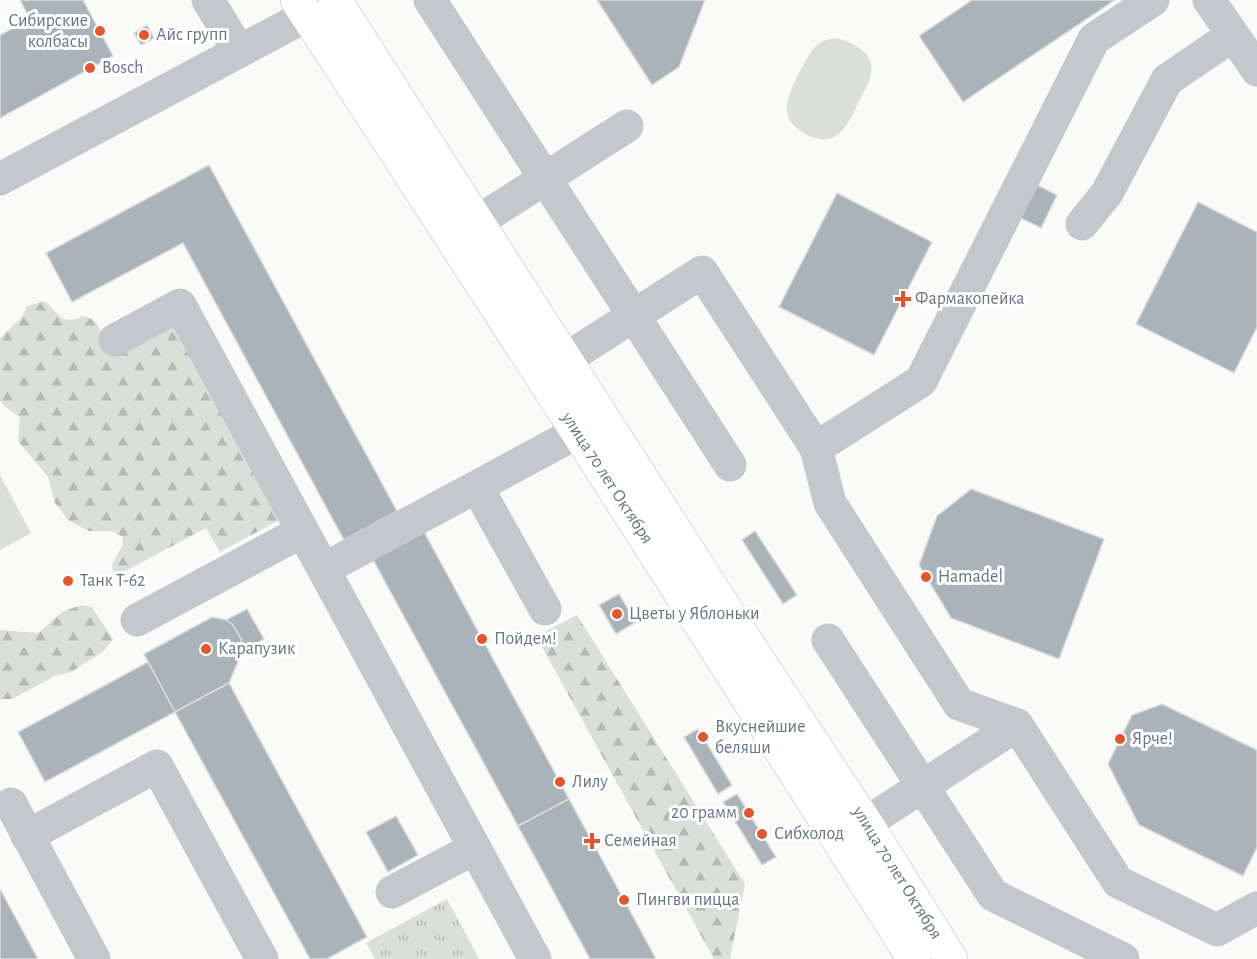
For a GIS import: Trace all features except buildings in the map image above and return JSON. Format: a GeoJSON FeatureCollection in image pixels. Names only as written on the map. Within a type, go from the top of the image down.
{"type":"FeatureCollection","features":[{"type":"Feature","properties":{"kind":"main road","name":"улица 70 лет Октября"},"geometry":{"type":"LineString","coordinates":[[319,4],[477,222],[566,359],[591,426],[766,672],[866,823],[951,959]]}},
{"type":"Feature","properties":{"kind":"main road","name":"улица 70 лет Октября"},"geometry":{"type":"LineString","coordinates":[[319,4],[591,426],[914,959]]}},
{"type":"Feature","properties":{"kind":"lane"},"geometry":{"type":"LineString","coordinates":[[208,0],[239,51]]}},
{"type":"Feature","properties":{"kind":"lane"},"geometry":{"type":"LineString","coordinates":[[430,0],[730,465]]}},
{"type":"Feature","properties":{"kind":"lane"},"geometry":{"type":"LineString","coordinates":[[816,448],[921,381],[1094,39],[1153,0]]}},
{"type":"Feature","properties":{"kind":"lane"},"geometry":{"type":"LineString","coordinates":[[1209,0],[1257,70]]}},
{"type":"Feature","properties":{"kind":"lane"},"geometry":{"type":"LineString","coordinates":[[0,179],[239,51],[319,4]]}},
{"type":"Feature","properties":{"kind":"lane"},"geometry":{"type":"LineString","coordinates":[[1082,224],[1107,193],[1167,80],[1233,35]]}},
{"type":"Feature","properties":{"kind":"lane"},"geometry":{"type":"LineString","coordinates":[[477,222],[627,126]]}},
{"type":"Feature","properties":{"kind":"lane"},"geometry":{"type":"LineString","coordinates":[[566,359],[702,272],[816,448],[830,503],[959,704],[1017,725],[1118,882],[1217,930],[1257,908]]}},
{"type":"Feature","properties":{"kind":"lane"},"geometry":{"type":"LineString","coordinates":[[114,340],[180,305],[535,959]]}},
{"type":"Feature","properties":{"kind":"lane"},"geometry":{"type":"LineString","coordinates":[[324,569],[591,426]]}},
{"type":"Feature","properties":{"kind":"lane"},"geometry":{"type":"LineString","coordinates":[[477,487],[545,609]]}},
{"type":"Feature","properties":{"kind":"lane"},"geometry":{"type":"LineString","coordinates":[[137,620],[303,531]]}},
{"type":"Feature","properties":{"kind":"lane"},"geometry":{"type":"LineString","coordinates":[[828,640],[993,896],[1123,959]]}},
{"type":"Feature","properties":{"kind":"lane"},"geometry":{"type":"LineString","coordinates":[[866,823],[1017,725]]}},
{"type":"Feature","properties":{"kind":"lane"},"geometry":{"type":"LineString","coordinates":[[27,836],[157,766],[262,959]]}},
{"type":"Feature","properties":{"kind":"lane"},"geometry":{"type":"LineString","coordinates":[[10,804],[94,959]]}},
{"type":"Feature","properties":{"kind":"lane"},"geometry":{"type":"LineString","coordinates":[[392,892],[475,848]]}},
{"type":"Feature","properties":{"kind":"green space"},"geometry":{"type":"Polygon","coordinates":[[[837,38],[860,48],[867,55],[871,65],[871,76],[843,130],[830,138],[812,137],[793,125],[788,115],[787,103],[799,73],[812,50],[823,41],[837,38]]]}},
{"type":"Feature","properties":{"kind":"green space"},"geometry":{"type":"Polygon","coordinates":[[[45,301],[62,318],[70,320],[83,316],[94,320],[107,340],[173,325],[279,520],[220,552],[206,528],[114,577],[112,565],[123,544],[122,537],[112,531],[89,531],[68,520],[55,503],[48,477],[18,441],[20,417],[0,401],[0,338],[22,317],[27,306],[45,301]]]}},
{"type":"Feature","properties":{"kind":"green space"},"geometry":{"type":"Polygon","coordinates":[[[0,475],[31,533],[0,550],[0,475]]]}},
{"type":"Feature","properties":{"kind":"green space"},"geometry":{"type":"Polygon","coordinates":[[[81,605],[92,607],[113,639],[103,652],[71,672],[55,676],[12,699],[0,699],[0,630],[38,633],[62,612],[81,605]]]}},
{"type":"Feature","properties":{"kind":"green space"},"geometry":{"type":"Polygon","coordinates":[[[577,615],[745,884],[730,959],[714,959],[536,636],[577,615]]]}},
{"type":"Feature","properties":{"kind":"green space"},"geometry":{"type":"Polygon","coordinates":[[[447,899],[479,959],[375,959],[366,943],[447,899]]]}},
{"type":"Feature","properties":{"kind":"place","name":"Сибирские колбасы"},"geometry":{"type":"Point","coordinates":[100,31]}},
{"type":"Feature","properties":{"kind":"place","name":"Айс групп"},"geometry":{"type":"Point","coordinates":[144,35]}},
{"type":"Feature","properties":{"kind":"place","name":"Bosch"},"geometry":{"type":"Point","coordinates":[90,68]}},
{"type":"Feature","properties":{"kind":"place","name":"Фармакопейка"},"geometry":{"type":"Point","coordinates":[903,299]}},
{"type":"Feature","properties":{"kind":"place","name":"Hamadel"},"geometry":{"type":"Point","coordinates":[926,577]}},
{"type":"Feature","properties":{"kind":"place","name":"Танк Т-62"},"geometry":{"type":"Point","coordinates":[68,581]}},
{"type":"Feature","properties":{"kind":"place","name":"Цветы у Яблоньки"},"geometry":{"type":"Point","coordinates":[617,614]}},
{"type":"Feature","properties":{"kind":"place","name":"Пойдем!"},"geometry":{"type":"Point","coordinates":[482,639]}},
{"type":"Feature","properties":{"kind":"place","name":"Карапузик"},"geometry":{"type":"Point","coordinates":[206,649]}},
{"type":"Feature","properties":{"kind":"place","name":"Вкуснейшие беляши"},"geometry":{"type":"Point","coordinates":[703,737]}},
{"type":"Feature","properties":{"kind":"place","name":"Ярче!"},"geometry":{"type":"Point","coordinates":[1120,739]}},
{"type":"Feature","properties":{"kind":"place","name":"Лилу"},"geometry":{"type":"Point","coordinates":[560,782]}},
{"type":"Feature","properties":{"kind":"place","name":"20 грамм"},"geometry":{"type":"Point","coordinates":[749,813]}},
{"type":"Feature","properties":{"kind":"place","name":"Сибхолод"},"geometry":{"type":"Point","coordinates":[762,834]}},
{"type":"Feature","properties":{"kind":"place","name":"Семейная"},"geometry":{"type":"Point","coordinates":[592,841]}},
{"type":"Feature","properties":{"kind":"place","name":"Пингви пицца"},"geometry":{"type":"Point","coordinates":[624,900]}}]}
